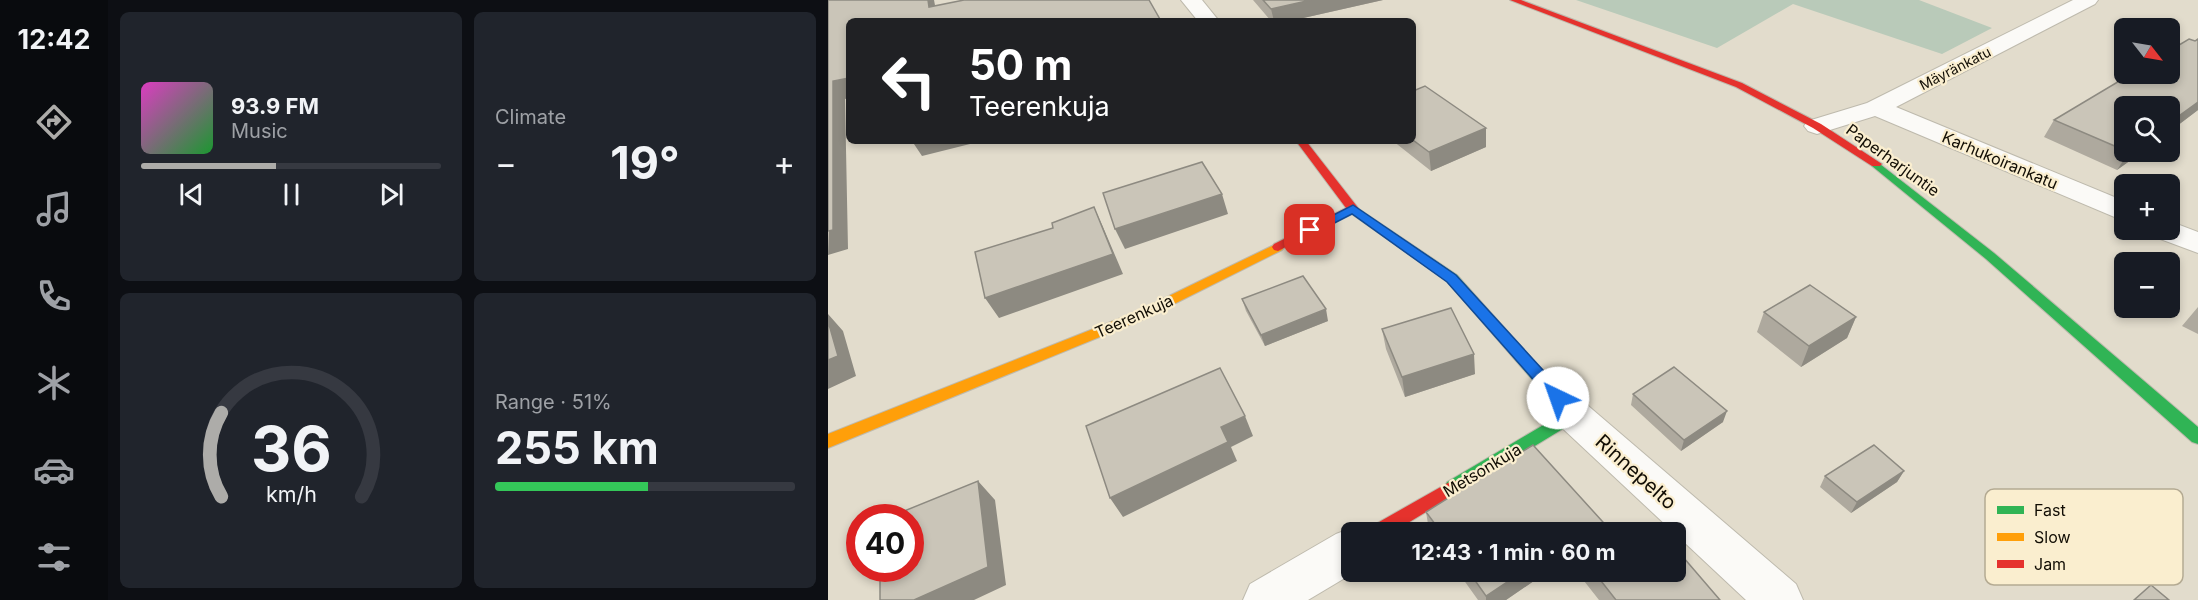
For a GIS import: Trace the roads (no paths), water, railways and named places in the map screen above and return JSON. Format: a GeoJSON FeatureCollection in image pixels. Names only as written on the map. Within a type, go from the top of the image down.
{"type":"FeatureCollection","features":[{"type":"Feature","properties":{"kind":"street"},"geometry":{"type":"LineString","coordinates":[[1191,0],[1206,18]]}},
{"type":"Feature","properties":{"kind":"street","name":"Paperharjuntie"},"geometry":{"type":"LineString","coordinates":[[1514,0],[1739,85],[1817,126],[1880,167],[1981,249],[2198,437]]}},
{"type":"Feature","properties":{"kind":"street","name":"Mäyränkatu"},"geometry":{"type":"LineString","coordinates":[[1817,126],[1876,108],[2088,0]]}},
{"type":"Feature","properties":{"kind":"street","name":"Karhukoirankatu"},"geometry":{"type":"LineString","coordinates":[[1876,108],[2114,208]]}},
{"type":"Feature","properties":{"kind":"street"},"geometry":{"type":"LineString","coordinates":[[1303,144],[1353,209],[1452,278],[1573,415]]}},
{"type":"Feature","properties":{"kind":"street","name":"Teerenkuja"},"geometry":{"type":"LineString","coordinates":[[828,441],[1141,315],[1353,209]]}},
{"type":"Feature","properties":{"kind":"street"},"geometry":{"type":"LineString","coordinates":[[2180,236],[2198,243]]}},
{"type":"Feature","properties":{"kind":"street","name":"Metsonkuja"},"geometry":{"type":"LineString","coordinates":[[1395,522],[1573,415]]}},
{"type":"Feature","properties":{"kind":"street","name":"Rinnepelto"},"geometry":{"type":"LineString","coordinates":[[1573,415],[1780,600]]}},
{"type":"Feature","properties":{"kind":"street"},"geometry":{"type":"LineString","coordinates":[[1266,600],[1341,556]]}}]}
